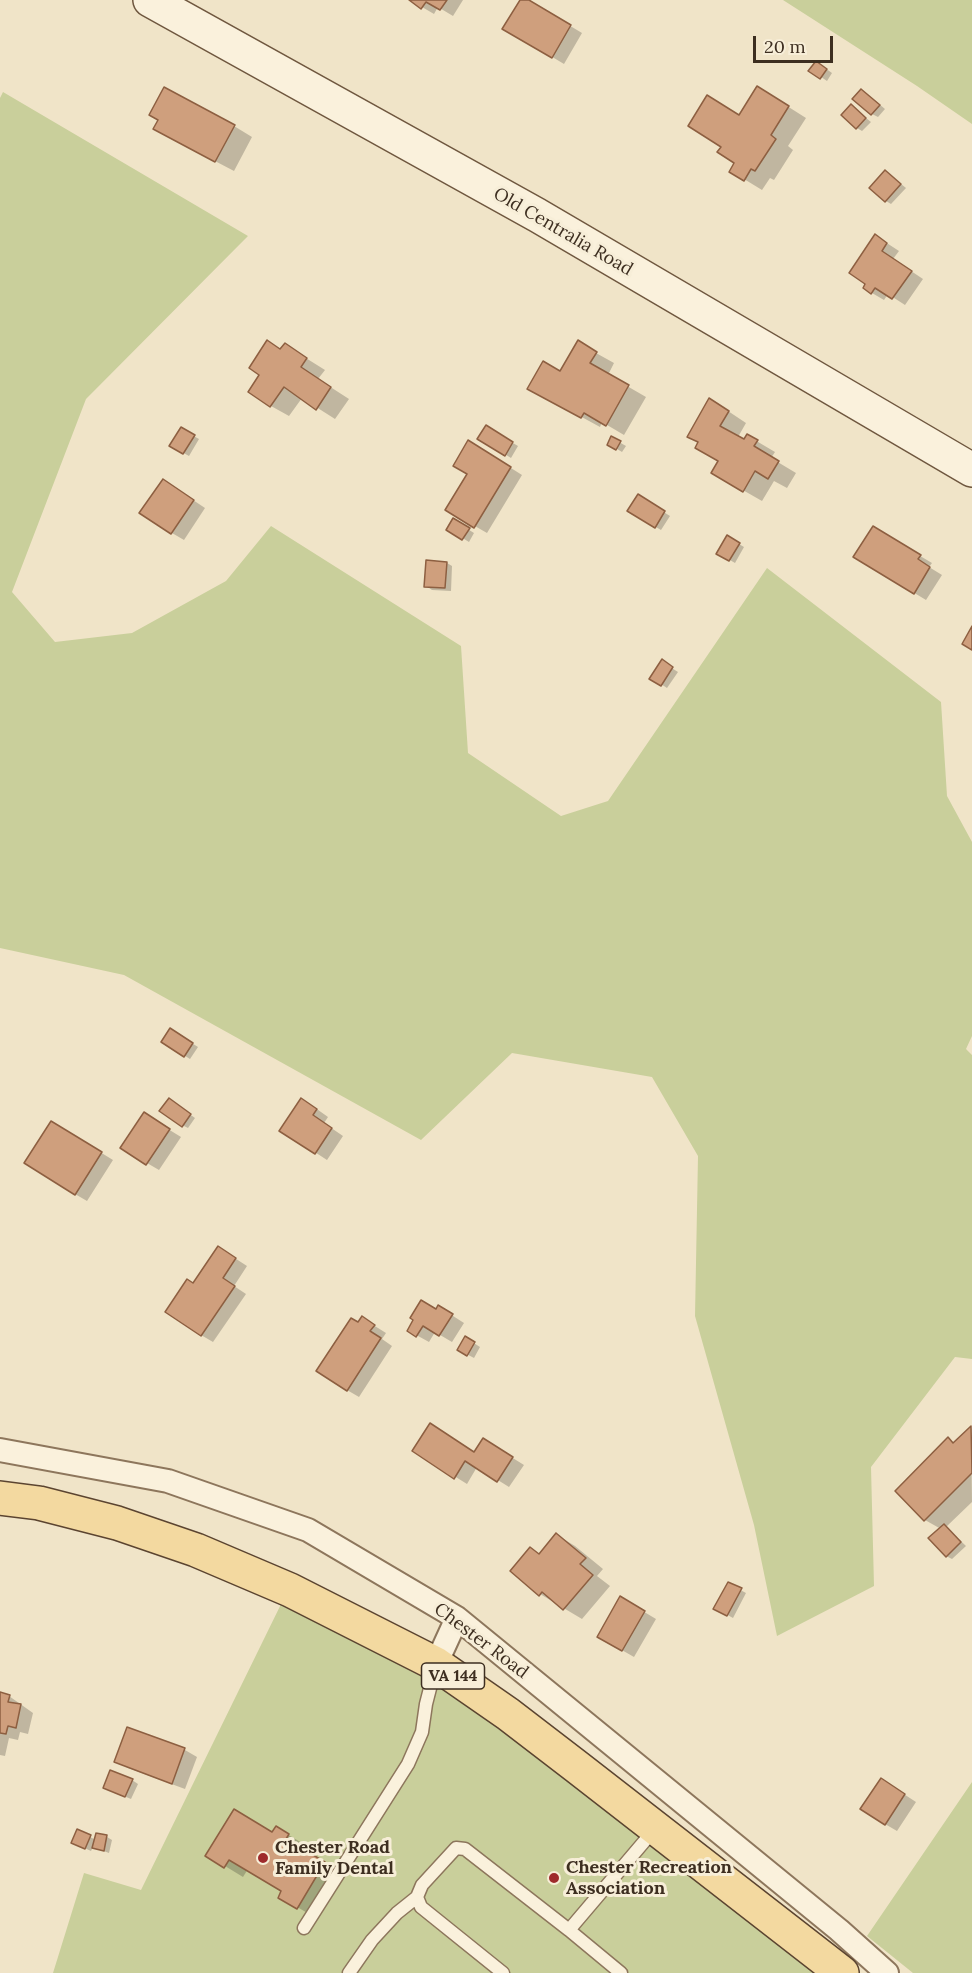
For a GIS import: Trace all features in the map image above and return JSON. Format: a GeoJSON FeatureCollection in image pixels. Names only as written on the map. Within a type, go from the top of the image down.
{"type":"FeatureCollection","features":[{"type":"Feature","properties":{"kind":"main road","name":"VA 144"},"geometry":{"type":"LineString","coordinates":[[0,1498],[39,1503],[117,1522],[196,1550],[290,1590],[436,1664],[517,1721],[842,1973]]}},
{"type":"Feature","properties":{"kind":"street","name":"Old Centralia Road"},"geometry":{"type":"LineString","coordinates":[[150,0],[537,215],[972,470]]}},
{"type":"Feature","properties":{"kind":"street","name":"Chester Road"},"geometry":{"type":"LineString","coordinates":[[0,1450],[168,1481],[308,1530],[457,1618],[839,1930],[887,1973]]}},
{"type":"Feature","properties":{"kind":"street"},"geometry":{"type":"LineString","coordinates":[[436,1664],[457,1618]]}},
{"type":"Feature","properties":{"kind":"lane"},"geometry":{"type":"LineString","coordinates":[[304,1928],[408,1764],[422,1732],[436,1664]]}},
{"type":"Feature","properties":{"kind":"lane"},"geometry":{"type":"LineString","coordinates":[[569,1930],[655,1829]]}},
{"type":"Feature","properties":{"kind":"lane"},"geometry":{"type":"LineString","coordinates":[[349,1973],[372,1940],[397,1913],[417,1897],[422,1886],[456,1848],[465,1849],[621,1973]]}},
{"type":"Feature","properties":{"kind":"lane"},"geometry":{"type":"LineString","coordinates":[[417,1897],[421,1907],[497,1971]]}},
{"type":"Feature","properties":{"kind":"green space"},"geometry":{"type":"Polygon","coordinates":[[[783,0],[972,0],[972,124],[917,86],[783,0]]]}},
{"type":"Feature","properties":{"kind":"green space"},"geometry":{"type":"Polygon","coordinates":[[[3,92],[248,236],[86,399],[12,592],[55,642],[132,633],[226,581],[271,526],[461,646],[468,753],[561,816],[608,801],[767,568],[941,702],[947,796],[972,842],[972,1036],[966,1049],[972,1055],[972,1359],[955,1357],[871,1467],[874,1586],[777,1636],[754,1525],[695,1316],[698,1156],[652,1077],[512,1053],[421,1140],[124,975],[0,948],[0,98],[3,92]]]}},
{"type":"Feature","properties":{"kind":"green space"},"geometry":{"type":"Polygon","coordinates":[[[285,1596],[442,1683],[838,1973],[53,1973],[84,1873],[141,1890],[285,1596]]]}},
{"type":"Feature","properties":{"kind":"green space"},"geometry":{"type":"Polygon","coordinates":[[[972,1782],[972,1973],[913,1973],[867,1936],[972,1782]]]}},
{"type":"Feature","properties":{"kind":"building"},"geometry":{"type":"Polygon","coordinates":[[[409,0],[447,0],[440,10],[426,2],[421,9],[409,0]]]}},
{"type":"Feature","properties":{"kind":"building"},"geometry":{"type":"Polygon","coordinates":[[[520,0],[529,0],[571,25],[552,58],[502,29],[520,0]]]}},
{"type":"Feature","properties":{"kind":"building"},"geometry":{"type":"Polygon","coordinates":[[[816,61],[827,69],[820,79],[808,71],[816,61]]]}},
{"type":"Feature","properties":{"kind":"building"},"geometry":{"type":"Polygon","coordinates":[[[757,86],[789,106],[771,135],[776,139],[755,171],[751,169],[744,181],[729,172],[734,163],[717,152],[721,147],[688,126],[707,95],[739,115],[757,86]]]}},
{"type":"Feature","properties":{"kind":"building"},"geometry":{"type":"Polygon","coordinates":[[[164,87],[235,125],[215,162],[153,129],[158,120],[149,115],[164,87]]]}},
{"type":"Feature","properties":{"kind":"building"},"geometry":{"type":"Polygon","coordinates":[[[861,89],[880,105],[871,115],[852,99],[861,89]]]}},
{"type":"Feature","properties":{"kind":"building"},"geometry":{"type":"Polygon","coordinates":[[[851,104],[866,118],[856,129],[841,115],[851,104]]]}},
{"type":"Feature","properties":{"kind":"building"},"geometry":{"type":"Polygon","coordinates":[[[885,170],[901,184],[885,202],[869,188],[885,170]]]}},
{"type":"Feature","properties":{"kind":"building"},"geometry":{"type":"Polygon","coordinates":[[[875,234],[887,243],[882,251],[912,271],[892,299],[875,288],[871,294],[863,288],[865,284],[849,273],[875,234]]]}},
{"type":"Feature","properties":{"kind":"building"},"geometry":{"type":"Polygon","coordinates":[[[267,340],[280,349],[285,343],[307,358],[301,367],[331,387],[316,410],[284,387],[270,407],[248,392],[259,375],[249,368],[267,340]]]}},
{"type":"Feature","properties":{"kind":"building"},"geometry":{"type":"Polygon","coordinates":[[[578,340],[597,352],[590,363],[629,385],[606,426],[584,413],[581,418],[527,389],[543,361],[560,371],[578,340]]]}},
{"type":"Feature","properties":{"kind":"building"},"geometry":{"type":"Polygon","coordinates":[[[709,398],[729,411],[720,426],[744,439],[747,434],[758,440],[754,446],[779,461],[768,479],[755,471],[743,492],[711,473],[718,461],[695,448],[698,442],[687,437],[709,398]]]}},
{"type":"Feature","properties":{"kind":"building"},"geometry":{"type":"Polygon","coordinates":[[[486,425],[513,442],[505,456],[477,439],[486,425]]]}},
{"type":"Feature","properties":{"kind":"building"},"geometry":{"type":"Polygon","coordinates":[[[181,427],[195,435],[183,454],[169,446],[181,427]]]}},
{"type":"Feature","properties":{"kind":"building"},"geometry":{"type":"Polygon","coordinates":[[[611,436],[621,441],[616,450],[607,445],[611,436]]]}},
{"type":"Feature","properties":{"kind":"building"},"geometry":{"type":"Polygon","coordinates":[[[468,440],[511,467],[474,528],[445,510],[467,474],[453,466],[468,440]]]}},
{"type":"Feature","properties":{"kind":"building"},"geometry":{"type":"Polygon","coordinates":[[[163,479],[194,500],[171,534],[139,513],[163,479]]]}},
{"type":"Feature","properties":{"kind":"building"},"geometry":{"type":"Polygon","coordinates":[[[638,494],[665,511],[655,528],[627,511],[638,494]]]}},
{"type":"Feature","properties":{"kind":"building"},"geometry":{"type":"Polygon","coordinates":[[[453,518],[470,528],[462,540],[446,530],[453,518]]]}},
{"type":"Feature","properties":{"kind":"building"},"geometry":{"type":"Polygon","coordinates":[[[873,526],[921,555],[918,559],[930,567],[914,594],[853,557],[873,526]]]}},
{"type":"Feature","properties":{"kind":"building"},"geometry":{"type":"Polygon","coordinates":[[[727,535],[740,543],[729,561],[716,554],[727,535]]]}},
{"type":"Feature","properties":{"kind":"building"},"geometry":{"type":"Polygon","coordinates":[[[426,560],[447,562],[445,588],[424,587],[426,560]]]}},
{"type":"Feature","properties":{"kind":"building"},"geometry":{"type":"Polygon","coordinates":[[[972,626],[972,650],[962,644],[972,626]]]}},
{"type":"Feature","properties":{"kind":"building"},"geometry":{"type":"Polygon","coordinates":[[[662,659],[673,667],[661,686],[649,679],[662,659]]]}},
{"type":"Feature","properties":{"kind":"building"},"geometry":{"type":"Polygon","coordinates":[[[170,1028],[193,1043],[184,1057],[161,1042],[170,1028]]]}},
{"type":"Feature","properties":{"kind":"building"},"geometry":{"type":"Polygon","coordinates":[[[169,1098],[191,1114],[182,1127],[159,1111],[169,1098]]]}},
{"type":"Feature","properties":{"kind":"building"},"geometry":{"type":"Polygon","coordinates":[[[301,1098],[317,1109],[313,1115],[332,1128],[315,1154],[279,1131],[301,1098]]]}},
{"type":"Feature","properties":{"kind":"building"},"geometry":{"type":"Polygon","coordinates":[[[144,1112],[170,1129],[146,1165],[120,1148],[144,1112]]]}},
{"type":"Feature","properties":{"kind":"building"},"geometry":{"type":"Polygon","coordinates":[[[51,1121],[102,1152],[75,1195],[24,1163],[51,1121]]]}},
{"type":"Feature","properties":{"kind":"building"},"geometry":{"type":"Polygon","coordinates":[[[218,1246],[236,1258],[223,1278],[235,1286],[201,1336],[165,1312],[187,1279],[193,1283],[218,1246]]]}},
{"type":"Feature","properties":{"kind":"building"},"geometry":{"type":"Polygon","coordinates":[[[421,1300],[436,1309],[438,1305],[453,1314],[439,1336],[423,1326],[416,1337],[407,1331],[413,1320],[410,1318],[421,1300]]]}},
{"type":"Feature","properties":{"kind":"building"},"geometry":{"type":"Polygon","coordinates":[[[362,1316],[375,1325],[370,1331],[381,1338],[347,1391],[316,1371],[351,1318],[358,1322],[362,1316]]]}},
{"type":"Feature","properties":{"kind":"building"},"geometry":{"type":"Polygon","coordinates":[[[465,1336],[475,1342],[467,1356],[457,1350],[465,1336]]]}},
{"type":"Feature","properties":{"kind":"building"},"geometry":{"type":"Polygon","coordinates":[[[430,1423],[474,1452],[483,1438],[513,1457],[497,1482],[465,1461],[454,1479],[412,1451],[430,1423]]]}},
{"type":"Feature","properties":{"kind":"building"},"geometry":{"type":"Polygon","coordinates":[[[971,1426],[972,1473],[924,1521],[895,1491],[948,1437],[953,1443],[971,1426]]]}},
{"type":"Feature","properties":{"kind":"building"},"geometry":{"type":"Polygon","coordinates":[[[944,1524],[961,1542],[946,1557],[928,1538],[944,1524]]]}},
{"type":"Feature","properties":{"kind":"building"},"geometry":{"type":"Polygon","coordinates":[[[556,1533],[586,1558],[580,1564],[593,1575],[563,1610],[542,1592],[539,1596],[510,1571],[530,1547],[539,1554],[556,1533]]]}},
{"type":"Feature","properties":{"kind":"building"},"geometry":{"type":"Polygon","coordinates":[[[728,1582],[742,1588],[727,1616],[713,1609],[728,1582]]]}},
{"type":"Feature","properties":{"kind":"building"},"geometry":{"type":"Polygon","coordinates":[[[620,1596],[645,1611],[622,1651],[597,1637],[620,1596]]]}},
{"type":"Feature","properties":{"kind":"building"},"geometry":{"type":"Polygon","coordinates":[[[0,1692],[10,1695],[8,1702],[21,1704],[16,1728],[8,1726],[6,1734],[0,1733],[0,1692]]]}},
{"type":"Feature","properties":{"kind":"building"},"geometry":{"type":"Polygon","coordinates":[[[127,1727],[185,1748],[172,1784],[114,1762],[127,1727]]]}},
{"type":"Feature","properties":{"kind":"building"},"geometry":{"type":"Polygon","coordinates":[[[110,1770],[133,1779],[125,1797],[103,1788],[110,1770]]]}},
{"type":"Feature","properties":{"kind":"building"},"geometry":{"type":"Polygon","coordinates":[[[881,1778],[905,1794],[885,1825],[860,1809],[881,1778]]]}},
{"type":"Feature","properties":{"kind":"building","name":"Chester Road Family Dental"},"geometry":{"type":"Polygon","coordinates":[[[234,1809],[272,1832],[276,1826],[289,1834],[286,1839],[325,1862],[297,1909],[278,1898],[281,1891],[229,1860],[224,1868],[205,1856],[234,1809]]]}},
{"type":"Feature","properties":{"kind":"building"},"geometry":{"type":"Polygon","coordinates":[[[77,1829],[91,1835],[85,1849],[71,1843],[77,1829]]]}},
{"type":"Feature","properties":{"kind":"building"},"geometry":{"type":"Polygon","coordinates":[[[96,1833],[107,1835],[104,1851],[92,1848],[96,1833]]]}},
{"type":"Feature","properties":{"kind":"place","name":"Chester Road Family Dental"},"geometry":{"type":"Point","coordinates":[263,1858]}},
{"type":"Feature","properties":{"kind":"place","name":"Chester Recreation Association"},"geometry":{"type":"Point","coordinates":[554,1878]}}]}
